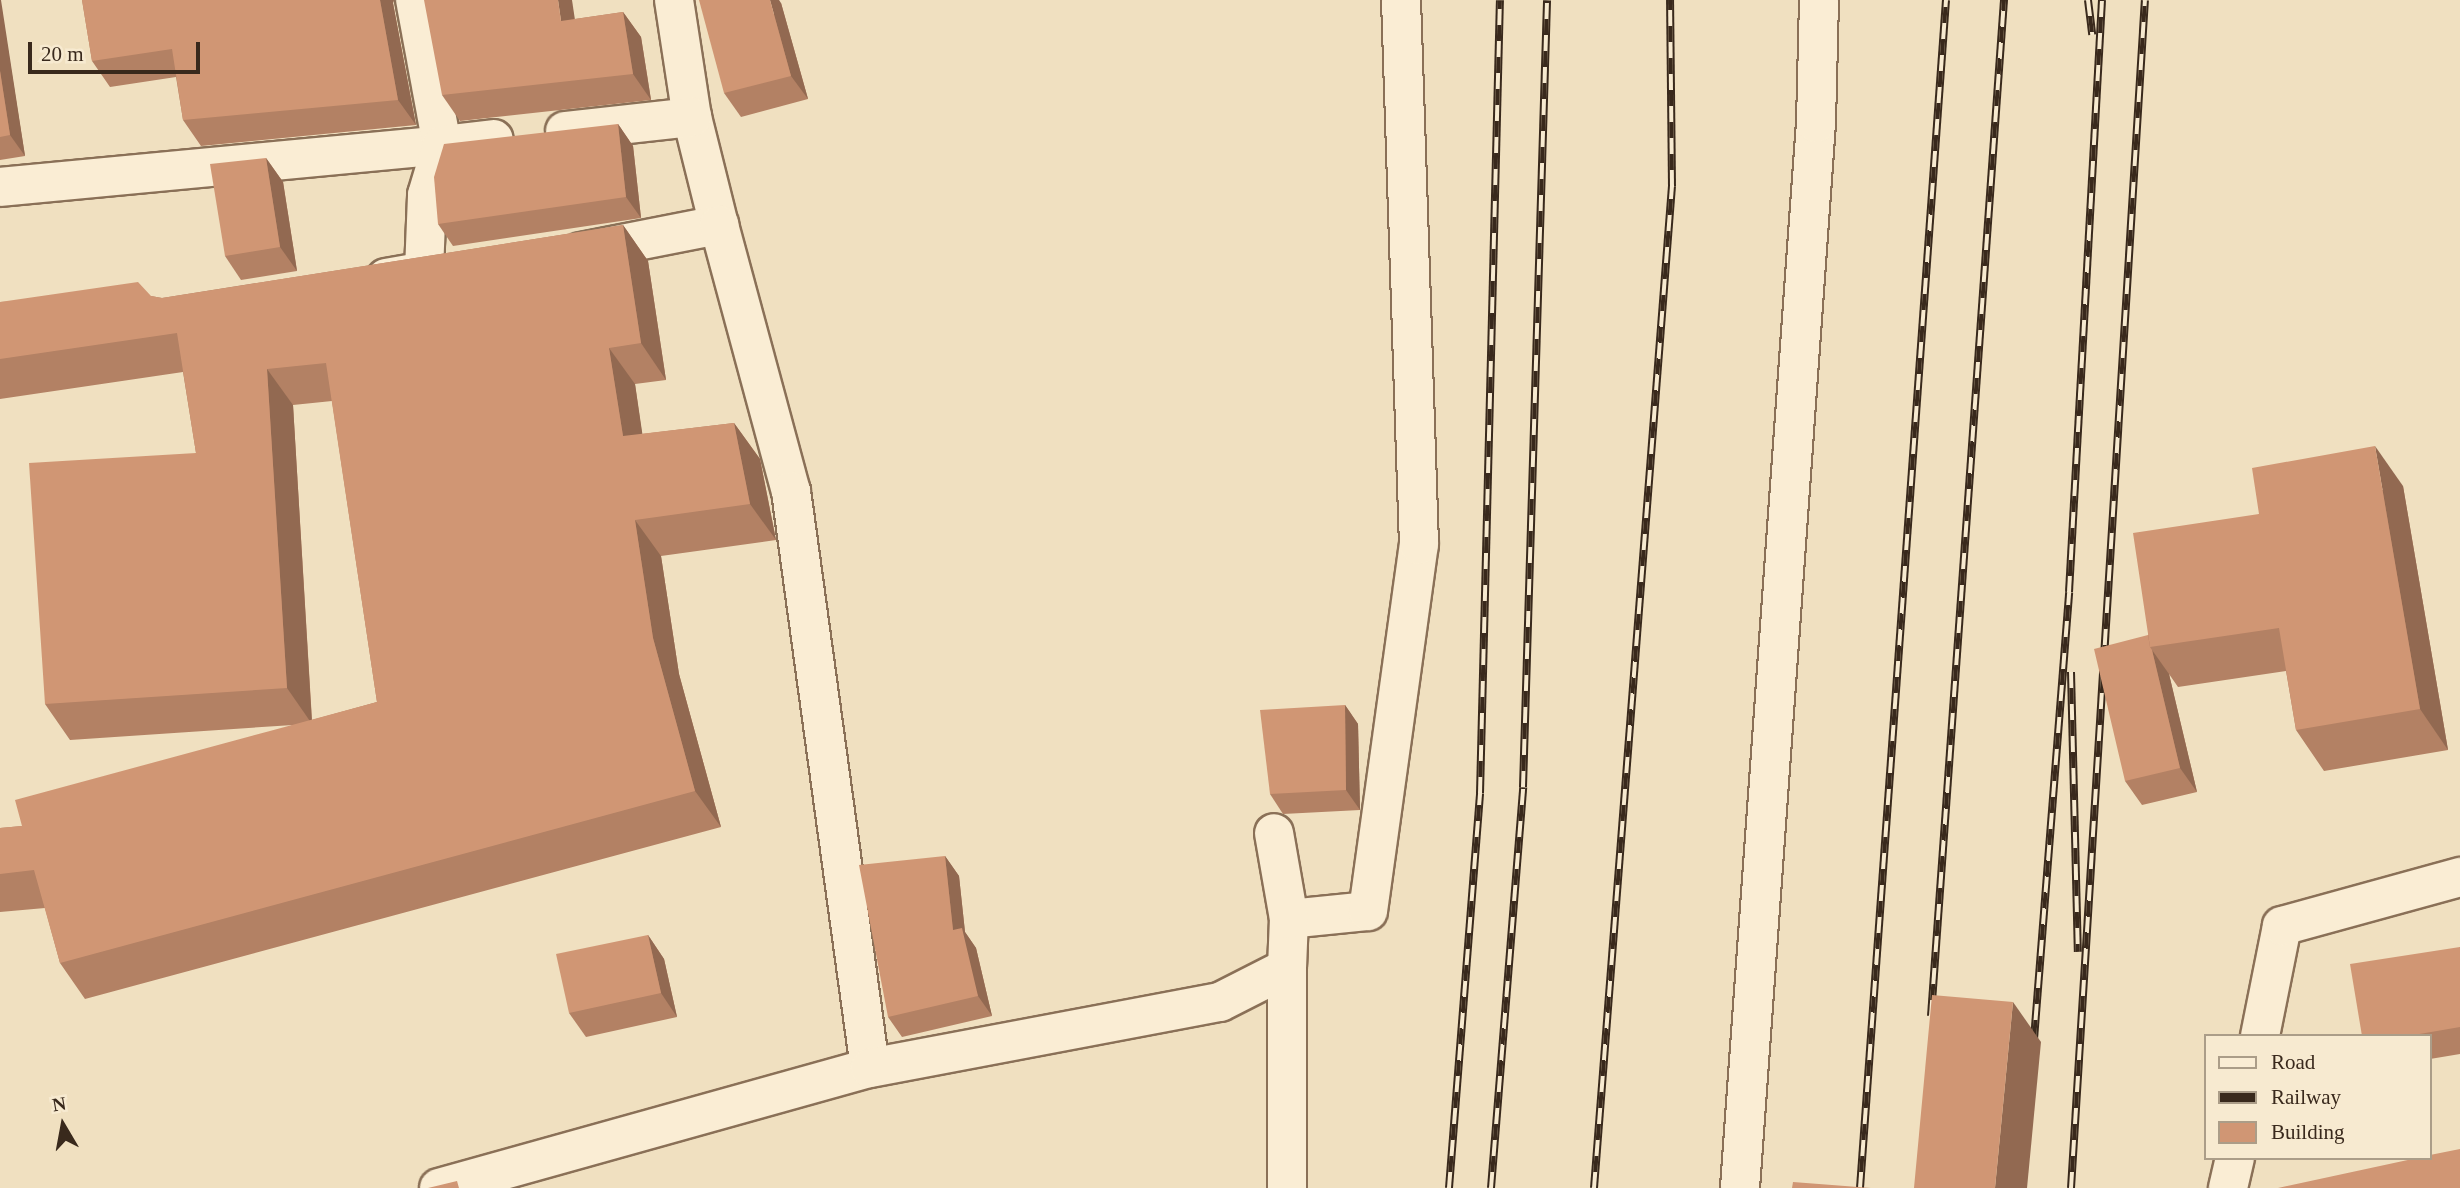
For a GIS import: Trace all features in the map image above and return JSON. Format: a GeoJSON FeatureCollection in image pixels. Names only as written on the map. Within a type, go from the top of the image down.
{"type":"FeatureCollection","features":[{"type":"Feature","properties":{"kind":"street"},"geometry":{"type":"LineString","coordinates":[[415,0],[442,145],[427,194],[424,271]]}},
{"type":"Feature","properties":{"kind":"street"},"geometry":{"type":"LineString","coordinates":[[674,0],[692,117],[791,491],[870,1068]]}},
{"type":"Feature","properties":{"kind":"street"},"geometry":{"type":"LineString","coordinates":[[1289,919],[1368,911],[1419,545],[1401,0]]}},
{"type":"Feature","properties":{"kind":"street"},"geometry":{"type":"LineString","coordinates":[[1740,1188],[1815,137],[1819,0]]}},
{"type":"Feature","properties":{"kind":"street"},"geometry":{"type":"LineString","coordinates":[[0,187],[442,145],[692,117]]}},
{"type":"Feature","properties":{"kind":"street"},"geometry":{"type":"LineString","coordinates":[[540,258],[719,225]]}},
{"type":"Feature","properties":{"kind":"street"},"geometry":{"type":"LineString","coordinates":[[344,285],[463,267]]}},
{"type":"Feature","properties":{"kind":"street"},"geometry":{"type":"LineString","coordinates":[[1274,834],[1289,919],[1287,1188]]}},
{"type":"Feature","properties":{"kind":"street"},"geometry":{"type":"LineString","coordinates":[[2260,1034],[2282,926],[2460,877]]}},
{"type":"Feature","properties":{"kind":"street"},"geometry":{"type":"LineString","coordinates":[[439,1188],[870,1068],[1220,1002],[1287,968]]}},
{"type":"Feature","properties":{"kind":"street"},"geometry":{"type":"LineString","coordinates":[[2228,1188],[2235,1160]]}},
{"type":"Feature","properties":{"kind":"building"},"geometry":{"type":"Polygon","coordinates":[[[82,0],[380,0],[398,100],[183,120],[172,49],[92,61],[82,0]]]}},
{"type":"Feature","properties":{"kind":"building"},"geometry":{"type":"Polygon","coordinates":[[[424,0],[558,0],[561,21],[623,12],[633,74],[442,95],[424,0]]]}},
{"type":"Feature","properties":{"kind":"building"},"geometry":{"type":"Polygon","coordinates":[[[699,0],[770,0],[791,76],[724,93],[699,0]]]}},
{"type":"Feature","properties":{"kind":"building"},"geometry":{"type":"Polygon","coordinates":[[[0,71],[10,135],[0,137],[0,71]]]}},
{"type":"Feature","properties":{"kind":"building"},"geometry":{"type":"Polygon","coordinates":[[[618,124],[626,197],[438,224],[434,177],[444,144],[618,124]]]}},
{"type":"Feature","properties":{"kind":"building"},"geometry":{"type":"Polygon","coordinates":[[[266,158],[280,247],[225,256],[210,164],[266,158]]]}},
{"type":"Feature","properties":{"kind":"building"},"geometry":{"type":"Polygon","coordinates":[[[623,225],[641,343],[609,348],[623,436],[734,423],[750,504],[635,520],[653,638],[695,791],[60,963],[34,870],[0,874],[0,828],[22,826],[15,800],[377,702],[326,363],[267,369],[287,688],[45,704],[29,463],[196,453],[177,333],[0,359],[0,302],[138,282],[151,296],[162,298],[623,225]]]}},
{"type":"Feature","properties":{"kind":"building"},"geometry":{"type":"Polygon","coordinates":[[[2375,446],[2420,709],[2296,730],[2279,628],[2150,647],[2133,533],[2259,514],[2252,468],[2375,446]]]}},
{"type":"Feature","properties":{"kind":"building"},"geometry":{"type":"Polygon","coordinates":[[[2148,635],[2180,768],[2125,781],[2094,649],[2148,635]]]}},
{"type":"Feature","properties":{"kind":"building"},"geometry":{"type":"Polygon","coordinates":[[[1345,705],[1346,790],[1270,794],[1260,710],[1345,705]]]}},
{"type":"Feature","properties":{"kind":"building"},"geometry":{"type":"Polygon","coordinates":[[[945,856],[953,930],[962,928],[978,996],[888,1017],[859,865],[945,856]]]}},
{"type":"Feature","properties":{"kind":"building"},"geometry":{"type":"Polygon","coordinates":[[[648,935],[661,993],[569,1013],[556,954],[648,935]]]}},
{"type":"Feature","properties":{"kind":"building"},"geometry":{"type":"Polygon","coordinates":[[[2460,947],[2460,1027],[2420,1034],[2362,1034],[2350,964],[2460,947]]]}},
{"type":"Feature","properties":{"kind":"building"},"geometry":{"type":"Polygon","coordinates":[[[1932,995],[2013,1002],[1995,1188],[1914,1188],[1932,995]]]}},
{"type":"Feature","properties":{"kind":"building"},"geometry":{"type":"Polygon","coordinates":[[[2460,1149],[2460,1188],[2278,1188],[2408,1160],[2432,1160],[2432,1155],[2460,1149]]]}},
{"type":"Feature","properties":{"kind":"building"},"geometry":{"type":"Polygon","coordinates":[[[457,1181],[459,1188],[428,1188],[457,1181]]]}},
{"type":"Feature","properties":{"kind":"building"},"geometry":{"type":"Polygon","coordinates":[[[1793,1182],[1871,1188],[1792,1188],[1793,1182]]]}},
{"type":"Feature","properties":{"kind":"railway"},"geometry":{"type":"LineString","coordinates":[[1449,1188],[1480,793],[1500,0]]}},
{"type":"Feature","properties":{"kind":"railway"},"geometry":{"type":"LineString","coordinates":[[1491,1188],[1523,787],[1547,0]]}},
{"type":"Feature","properties":{"kind":"railway"},"geometry":{"type":"LineString","coordinates":[[1594,1188],[1672,186],[1670,0]]}},
{"type":"Feature","properties":{"kind":"railway"},"geometry":{"type":"LineString","coordinates":[[1860,1188],[1946,0]]}},
{"type":"Feature","properties":{"kind":"railway"},"geometry":{"type":"LineString","coordinates":[[1931,1016],[2004,0]]}},
{"type":"Feature","properties":{"kind":"railway"},"geometry":{"type":"LineString","coordinates":[[2088,0],[2092,35]]}},
{"type":"Feature","properties":{"kind":"railway"},"geometry":{"type":"LineString","coordinates":[[2033,1052],[2069,592],[2102,0]]}},
{"type":"Feature","properties":{"kind":"railway"},"geometry":{"type":"LineString","coordinates":[[2071,1188],[2145,0]]}},
{"type":"Feature","properties":{"kind":"railway"},"geometry":{"type":"LineString","coordinates":[[2071,672],[2078,952]]}}]}
